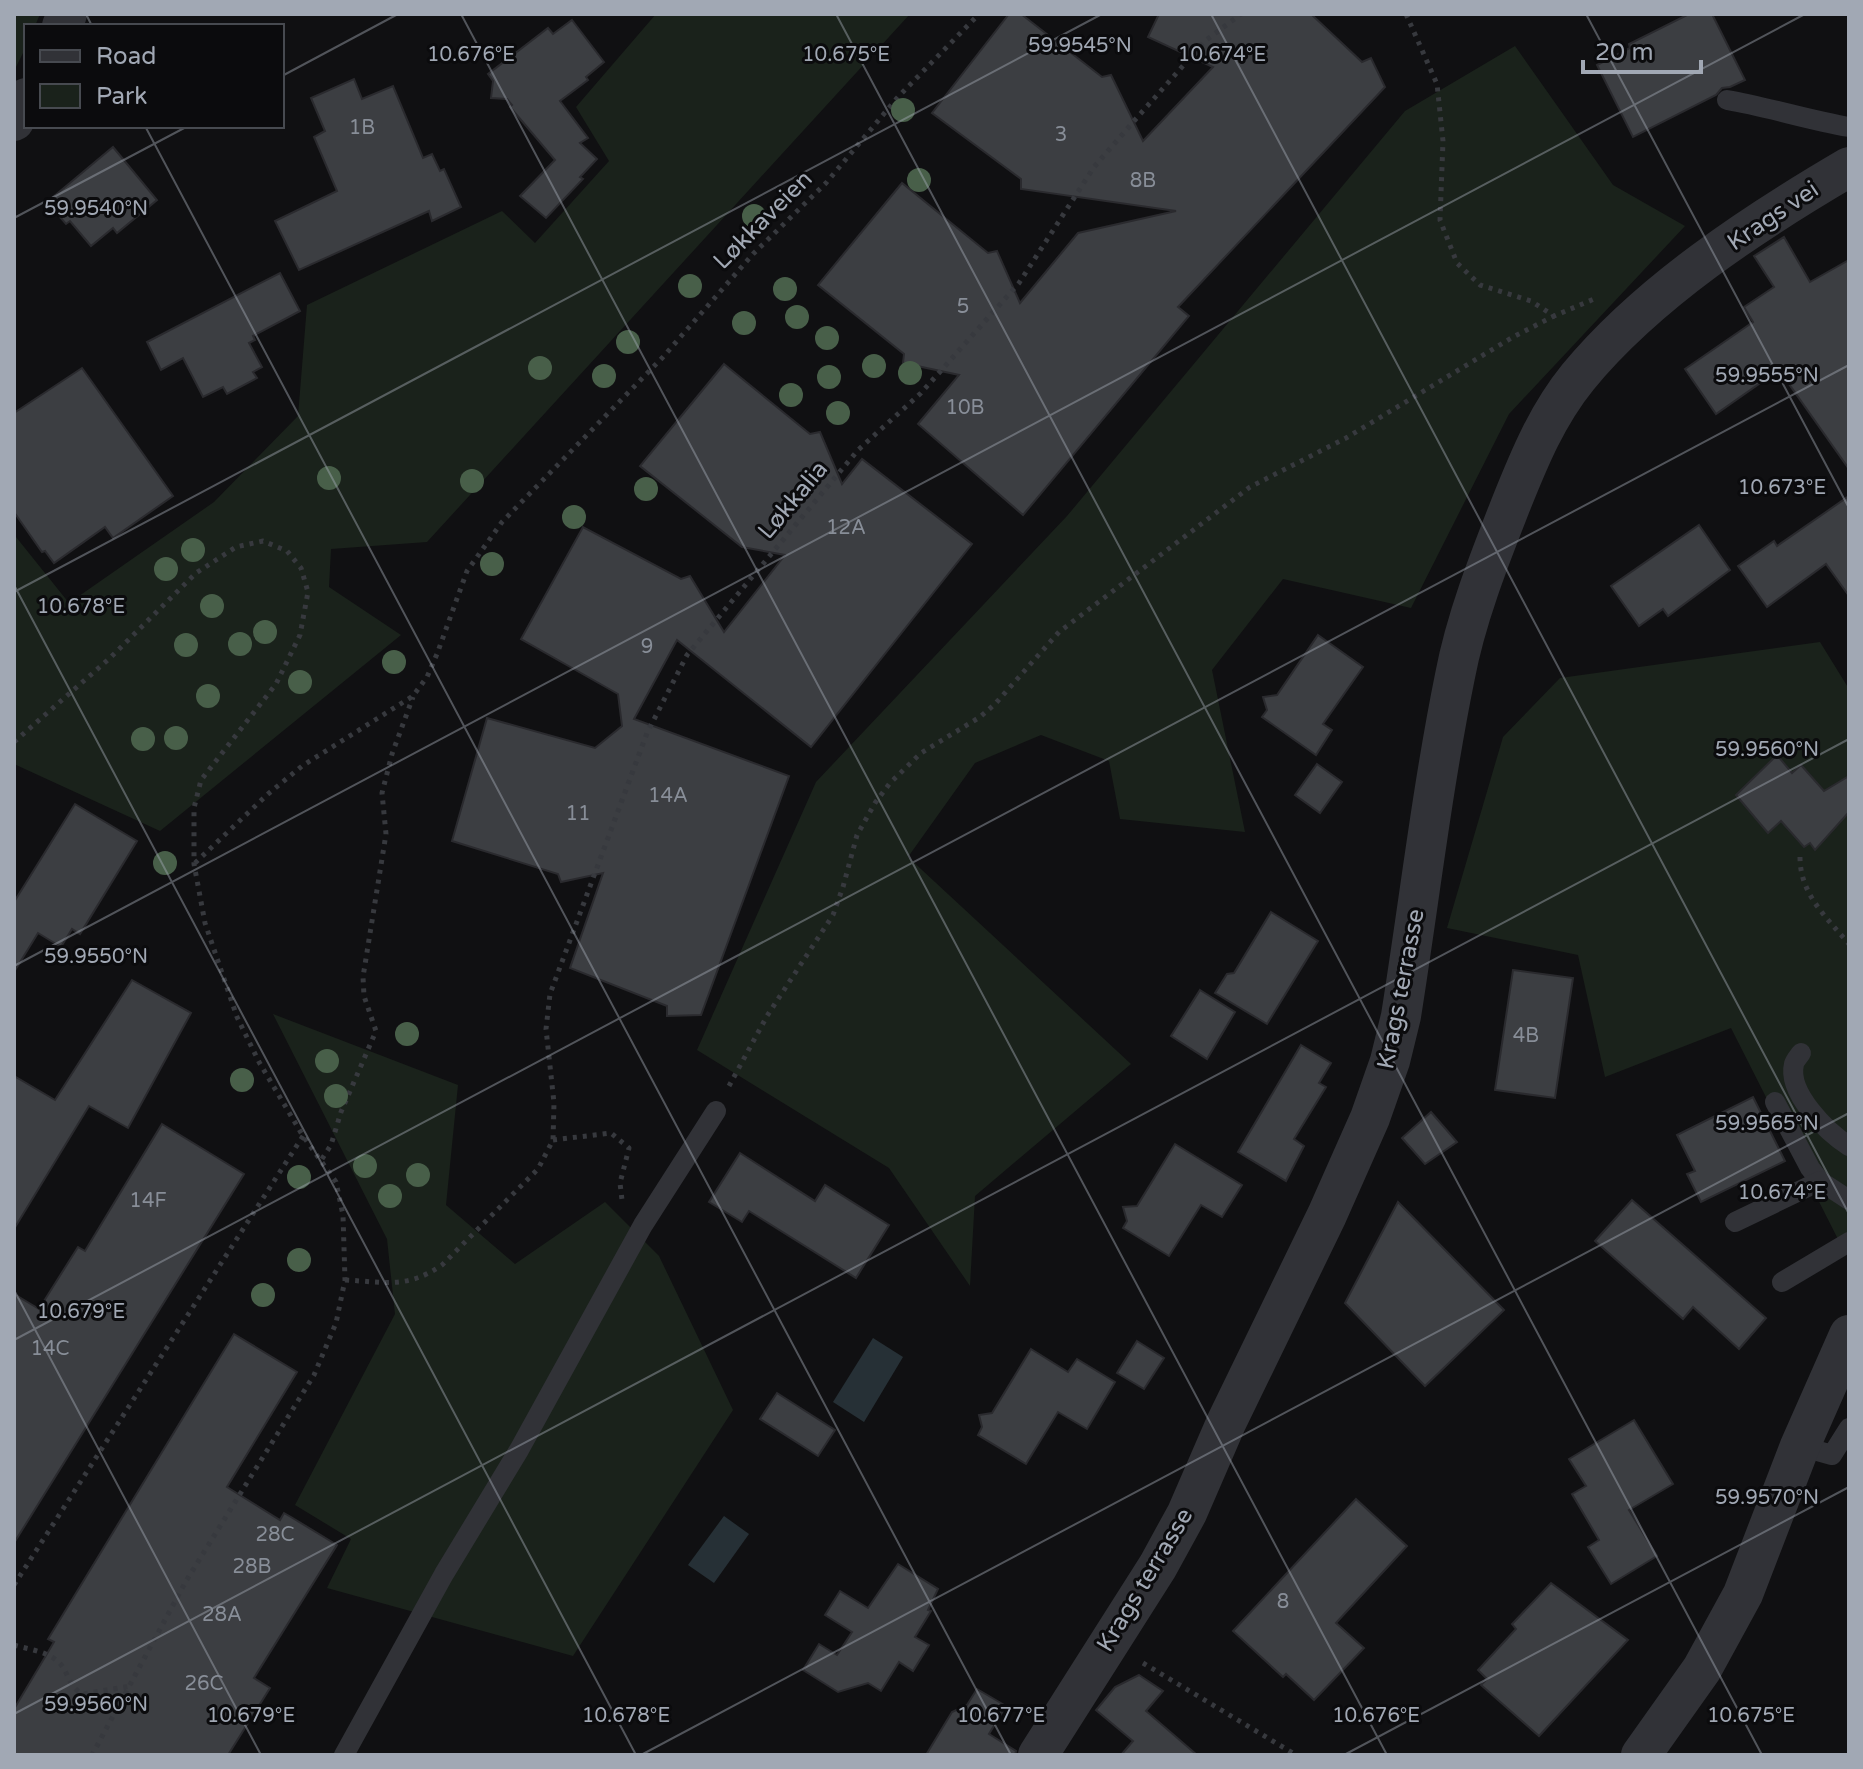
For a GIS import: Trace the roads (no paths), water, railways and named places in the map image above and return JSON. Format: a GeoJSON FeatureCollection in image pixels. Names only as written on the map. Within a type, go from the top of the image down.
{"type":"FeatureCollection","features":[{"type":"Feature","properties":{"kind":"street"},"geometry":{"type":"LineString","coordinates":[[14,121],[24,102]]}},
{"type":"Feature","properties":{"kind":"street","name":"Krags vei"},"geometry":{"type":"LineString","coordinates":[[1698,268],[1788,202],[1849,167]]}},
{"type":"Feature","properties":{"kind":"street","name":"Krags terrasse"},"geometry":{"type":"LineString","coordinates":[[1038,1755],[1158,1566],[1187,1513],[1226,1423],[1327,1215],[1370,1118],[1390,1061],[1401,1016],[1455,674],[1477,599],[1533,449],[1578,377],[1649,306],[1698,268]]}},
{"type":"Feature","properties":{"kind":"street"},"geometry":{"type":"LineString","coordinates":[[1641,1755],[1702,1669],[1743,1594],[1800,1446],[1849,1335]]}},
{"type":"Feature","properties":{"kind":"lane"},"geometry":{"type":"LineString","coordinates":[[1727,100],[1849,127]]}},
{"type":"Feature","properties":{"kind":"lane"},"geometry":{"type":"LineString","coordinates":[[1801,1053],[1794,1064],[1796,1084],[1812,1113],[1849,1146]]}},
{"type":"Feature","properties":{"kind":"lane"},"geometry":{"type":"LineString","coordinates":[[1775,1102],[1810,1168],[1820,1181],[1849,1200]]}},
{"type":"Feature","properties":{"kind":"lane"},"geometry":{"type":"LineString","coordinates":[[344,1755],[444,1574],[519,1450],[643,1225],[716,1111]]}},
{"type":"Feature","properties":{"kind":"lane"},"geometry":{"type":"LineString","coordinates":[[1735,1222],[1820,1181]]}},
{"type":"Feature","properties":{"kind":"lane"},"geometry":{"type":"LineString","coordinates":[[1782,1282],[1849,1242]]}},
{"type":"Feature","properties":{"kind":"lane"},"geometry":{"type":"LineString","coordinates":[[1800,1446],[1832,1455],[1849,1428]]}}]}
